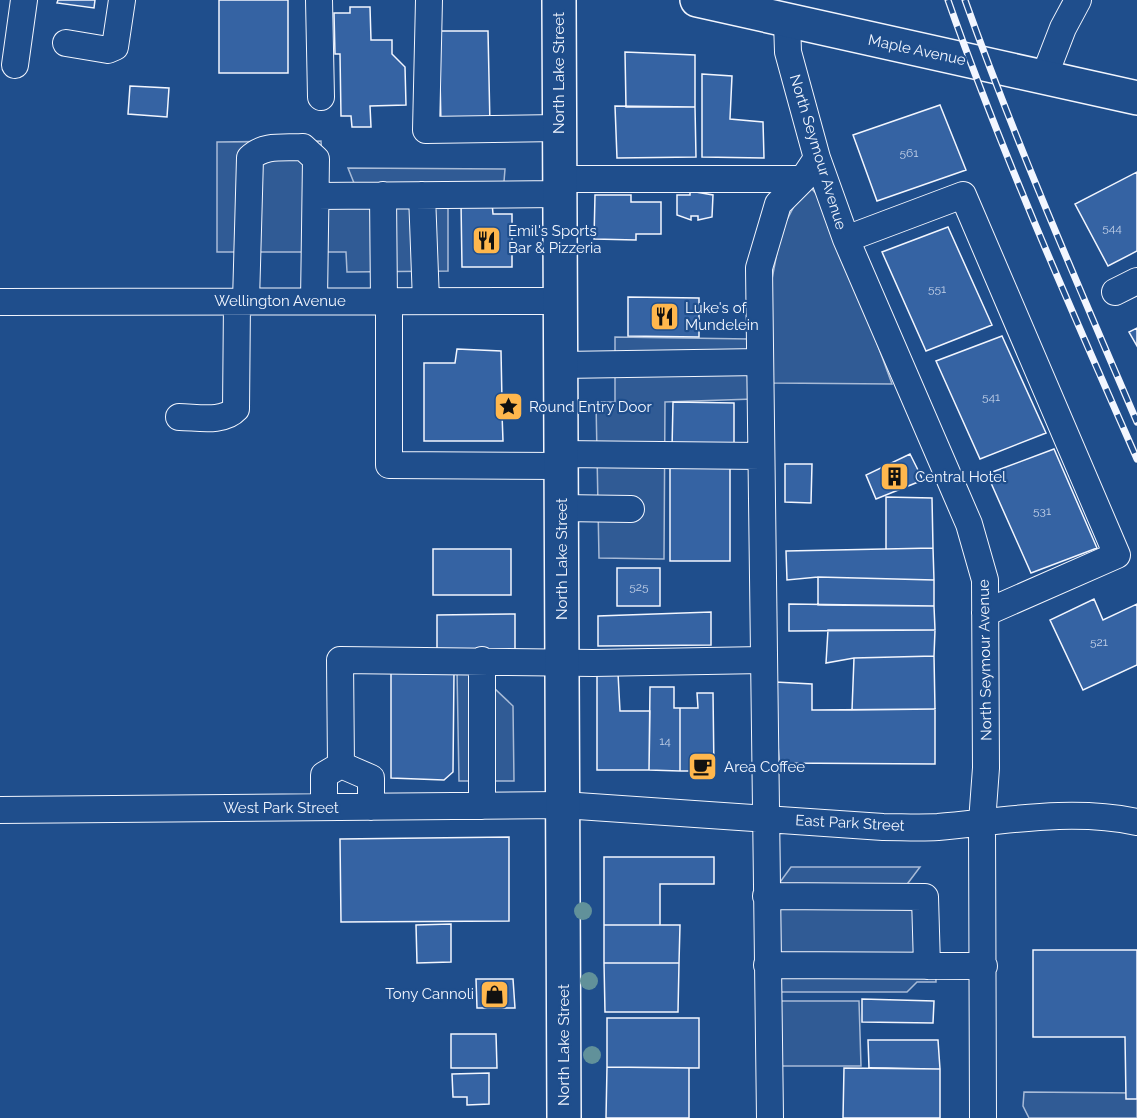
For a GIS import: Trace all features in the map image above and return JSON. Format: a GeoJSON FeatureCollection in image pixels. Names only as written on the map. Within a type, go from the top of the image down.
{"type":"FeatureCollection","features":[{"type":"Feature","properties":{"kind":"main road","name":"North Lake Street"},"geometry":{"type":"LineString","coordinates":[[559,0],[564,1118]]}},
{"type":"Feature","properties":{"kind":"main road","name":"Maple Avenue"},"geometry":{"type":"LineString","coordinates":[[697,0],[771,13],[1137,98]]}},
{"type":"Feature","properties":{"kind":"street"},"geometry":{"type":"LineString","coordinates":[[15,65],[24,0]]}},
{"type":"Feature","properties":{"kind":"street"},"geometry":{"type":"LineString","coordinates":[[66,43],[108,50],[115,47],[122,0]]}},
{"type":"Feature","properties":{"kind":"street"},"geometry":{"type":"LineString","coordinates":[[319,0],[321,97]]}},
{"type":"Feature","properties":{"kind":"street"},"geometry":{"type":"LineString","coordinates":[[428,0],[426,130],[560,128]]}},
{"type":"Feature","properties":{"kind":"street"},"geometry":{"type":"LineString","coordinates":[[1044,77],[1063,28],[1078,0]]}},
{"type":"Feature","properties":{"kind":"street","name":"North Seymour Avenue"},"geometry":{"type":"LineString","coordinates":[[771,13],[788,52],[817,159],[846,239],[969,524],[985,579],[987,768],[982,822],[983,1118]]}},
{"type":"Feature","properties":{"kind":"street"},"geometry":{"type":"LineString","coordinates":[[179,417],[220,418],[230,415],[236,409],[250,158],[257,151],[267,148],[303,147],[316,159],[314,301]]}},
{"type":"Feature","properties":{"kind":"street"},"geometry":{"type":"LineString","coordinates":[[770,1118],[764,818],[759,268],[778,204],[803,179],[817,159]]}},
{"type":"Feature","properties":{"kind":"street"},"geometry":{"type":"LineString","coordinates":[[316,196],[422,195],[560,186],[803,179]]}},
{"type":"Feature","properties":{"kind":"street"},"geometry":{"type":"LineString","coordinates":[[383,195],[388,465],[761,456]]}},
{"type":"Feature","properties":{"kind":"street"},"geometry":{"type":"LineString","coordinates":[[422,195],[426,301]]}},
{"type":"Feature","properties":{"kind":"street"},"geometry":{"type":"LineString","coordinates":[[846,239],[963,195],[1117,555],[985,613]]}},
{"type":"Feature","properties":{"kind":"street","name":"Wellington Avenue"},"geometry":{"type":"LineString","coordinates":[[0,302],[560,301]]}},
{"type":"Feature","properties":{"kind":"street"},"geometry":{"type":"LineString","coordinates":[[561,365],[760,362]]}},
{"type":"Feature","properties":{"kind":"street"},"geometry":{"type":"LineString","coordinates":[[561,508],[632,509]]}},
{"type":"Feature","properties":{"kind":"street"},"geometry":{"type":"LineString","coordinates":[[341,765],[340,660],[482,660],[562,663],[763,660]]}},
{"type":"Feature","properties":{"kind":"street"},"geometry":{"type":"LineString","coordinates":[[482,660],[482,806]]}},
{"type":"Feature","properties":{"kind":"street"},"geometry":{"type":"LineString","coordinates":[[341,765],[370,778],[371,807]]}},
{"type":"Feature","properties":{"kind":"street"},"geometry":{"type":"LineString","coordinates":[[324,807],[324,775],[341,765]]}},
{"type":"Feature","properties":{"kind":"street","name":"East Park Street"},"geometry":{"type":"LineString","coordinates":[[563,805],[883,827],[936,827],[1032,815],[1116,818],[1137,822]]}},
{"type":"Feature","properties":{"kind":"street","name":"West Park Street"},"geometry":{"type":"LineString","coordinates":[[0,810],[563,805]]}},
{"type":"Feature","properties":{"kind":"street"},"geometry":{"type":"LineString","coordinates":[[766,896],[925,897],[927,966]]}},
{"type":"Feature","properties":{"kind":"street"},"geometry":{"type":"LineString","coordinates":[[767,965],[984,966]]}},
{"type":"Feature","properties":{"kind":"shaded area"},"geometry":{"type":"Polygon","coordinates":[[[321,141],[324,188],[356,188],[348,168],[505,169],[503,194],[448,195],[448,271],[347,272],[346,252],[217,252],[217,142],[321,141]]]}},
{"type":"Feature","properties":{"kind":"shaded area"},"geometry":{"type":"Polygon","coordinates":[[[811,188],[820,198],[841,245],[892,384],[773,383],[770,290],[781,231],[800,195],[811,188]]]}},
{"type":"Feature","properties":{"kind":"shaded area"},"geometry":{"type":"Polygon","coordinates":[[[615,337],[750,339],[753,399],[665,402],[664,559],[599,558],[596,402],[615,402],[615,337]]]}},
{"type":"Feature","properties":{"kind":"shaded area"},"geometry":{"type":"Polygon","coordinates":[[[457,670],[475,670],[513,706],[514,781],[459,781],[457,670]]]}},
{"type":"Feature","properties":{"kind":"shaded area"},"geometry":{"type":"Polygon","coordinates":[[[791,867],[920,867],[905,887],[934,898],[936,982],[917,982],[907,992],[778,992],[775,889],[791,867]]]}},
{"type":"Feature","properties":{"kind":"shaded area"},"geometry":{"type":"Polygon","coordinates":[[[776,1001],[859,1001],[861,1066],[775,1066],[776,1001]]]}},
{"type":"Feature","properties":{"kind":"shaded area"},"geometry":{"type":"Polygon","coordinates":[[[1024,1092],[1137,1093],[1137,1118],[1029,1118],[1023,1106],[1024,1092]]]}},
{"type":"Feature","properties":{"kind":"building"},"geometry":{"type":"Polygon","coordinates":[[[58,0],[95,0],[94,8],[57,3],[58,0]]]}},
{"type":"Feature","properties":{"kind":"building"},"geometry":{"type":"Polygon","coordinates":[[[219,0],[288,0],[288,73],[219,73],[219,0]]]}},
{"type":"Feature","properties":{"kind":"building"},"geometry":{"type":"Polygon","coordinates":[[[350,7],[370,7],[371,40],[392,40],[392,54],[405,67],[406,105],[370,106],[371,127],[352,127],[351,116],[341,116],[340,54],[335,54],[334,13],[350,13],[350,7]]]}},
{"type":"Feature","properties":{"kind":"building"},"geometry":{"type":"Polygon","coordinates":[[[439,31],[488,31],[490,126],[441,125],[439,31]]]}},
{"type":"Feature","properties":{"kind":"building"},"geometry":{"type":"Polygon","coordinates":[[[625,52],[695,55],[695,107],[626,107],[625,52]]]}},
{"type":"Feature","properties":{"kind":"building"},"geometry":{"type":"Polygon","coordinates":[[[702,74],[732,76],[730,119],[763,122],[764,158],[702,157],[702,74]]]}},
{"type":"Feature","properties":{"kind":"building"},"geometry":{"type":"Polygon","coordinates":[[[130,86],[169,88],[167,117],[128,114],[130,86]]]}},
{"type":"Feature","properties":{"kind":"building"},"geometry":{"type":"Polygon","coordinates":[[[940,105],[966,170],[877,201],[853,135],[940,105]]]}},
{"type":"Feature","properties":{"kind":"building"},"geometry":{"type":"Polygon","coordinates":[[[615,106],[695,107],[696,157],[617,158],[615,106]]]}},
{"type":"Feature","properties":{"kind":"building"},"geometry":{"type":"Polygon","coordinates":[[[1137,172],[1137,251],[1108,266],[1075,204],[1137,172]]]}},
{"type":"Feature","properties":{"kind":"building"},"geometry":{"type":"Polygon","coordinates":[[[690,191],[713,195],[712,217],[698,220],[698,216],[691,216],[691,220],[677,215],[677,195],[690,195],[690,191]]]}},
{"type":"Feature","properties":{"kind":"building"},"geometry":{"type":"Polygon","coordinates":[[[595,195],[631,195],[631,202],[661,202],[661,234],[636,234],[636,240],[594,239],[595,195]]]}},
{"type":"Feature","properties":{"kind":"building","name":"Emil's Sports Bar & Pizzeria"},"geometry":{"type":"Polygon","coordinates":[[[461,202],[492,202],[493,214],[512,214],[512,267],[462,267],[461,202]]]}},
{"type":"Feature","properties":{"kind":"building"},"geometry":{"type":"Polygon","coordinates":[[[948,227],[992,325],[926,351],[882,252],[948,227]]]}},
{"type":"Feature","properties":{"kind":"building","name":"Luke's of Mundelein"},"geometry":{"type":"Polygon","coordinates":[[[628,297],[699,298],[699,337],[628,336],[628,297]]]}},
{"type":"Feature","properties":{"kind":"building"},"geometry":{"type":"Polygon","coordinates":[[[1137,328],[1137,346],[1129,332],[1137,328]]]}},
{"type":"Feature","properties":{"kind":"building"},"geometry":{"type":"Polygon","coordinates":[[[1002,336],[1046,433],[980,459],[936,361],[1002,336]]]}},
{"type":"Feature","properties":{"kind":"building"},"geometry":{"type":"Polygon","coordinates":[[[457,349],[501,351],[502,401],[510,400],[508,415],[502,414],[503,441],[424,441],[424,363],[455,363],[457,349]]]}},
{"type":"Feature","properties":{"kind":"building"},"geometry":{"type":"Polygon","coordinates":[[[673,402],[734,403],[734,450],[672,449],[673,402]]]}},
{"type":"Feature","properties":{"kind":"building"},"geometry":{"type":"Polygon","coordinates":[[[1054,449],[1097,548],[1031,573],[987,474],[1054,449]]]}},
{"type":"Feature","properties":{"kind":"building","name":"Central Hotel"},"geometry":{"type":"Polygon","coordinates":[[[910,454],[923,480],[876,499],[866,475],[910,454]]]}},
{"type":"Feature","properties":{"kind":"building"},"geometry":{"type":"Polygon","coordinates":[[[670,463],[730,463],[730,561],[670,561],[670,463]]]}},
{"type":"Feature","properties":{"kind":"building"},"geometry":{"type":"Polygon","coordinates":[[[785,464],[812,464],[811,503],[785,502],[785,464]]]}},
{"type":"Feature","properties":{"kind":"building"},"geometry":{"type":"Polygon","coordinates":[[[886,497],[932,498],[933,548],[886,549],[886,497]]]}},
{"type":"Feature","properties":{"kind":"building"},"geometry":{"type":"Polygon","coordinates":[[[933,548],[934,580],[818,577],[787,580],[786,551],[933,548]]]}},
{"type":"Feature","properties":{"kind":"building"},"geometry":{"type":"Polygon","coordinates":[[[433,549],[511,549],[511,595],[433,595],[433,549]]]}},
{"type":"Feature","properties":{"kind":"building"},"geometry":{"type":"Polygon","coordinates":[[[617,568],[660,568],[660,606],[617,606],[617,568]]]}},
{"type":"Feature","properties":{"kind":"building"},"geometry":{"type":"Polygon","coordinates":[[[818,577],[934,580],[934,606],[818,605],[818,577]]]}},
{"type":"Feature","properties":{"kind":"building"},"geometry":{"type":"Polygon","coordinates":[[[1094,599],[1103,620],[1137,604],[1137,665],[1083,690],[1050,620],[1094,599]]]}},
{"type":"Feature","properties":{"kind":"building"},"geometry":{"type":"Polygon","coordinates":[[[789,604],[934,606],[935,630],[789,631],[789,604]]]}},
{"type":"Feature","properties":{"kind":"building"},"geometry":{"type":"Polygon","coordinates":[[[711,612],[711,645],[598,646],[598,616],[711,612]]]}},
{"type":"Feature","properties":{"kind":"building"},"geometry":{"type":"Polygon","coordinates":[[[515,614],[515,650],[437,650],[437,615],[515,614]]]}},
{"type":"Feature","properties":{"kind":"building"},"geometry":{"type":"Polygon","coordinates":[[[828,630],[935,630],[934,656],[854,658],[826,663],[828,630]]]}},
{"type":"Feature","properties":{"kind":"building"},"geometry":{"type":"Polygon","coordinates":[[[934,656],[935,709],[852,710],[854,658],[934,656]]]}},
{"type":"Feature","properties":{"kind":"building"},"geometry":{"type":"Polygon","coordinates":[[[391,672],[454,672],[453,772],[444,780],[391,778],[391,672]]]}},
{"type":"Feature","properties":{"kind":"building"},"geometry":{"type":"Polygon","coordinates":[[[597,673],[618,673],[620,711],[650,711],[649,770],[597,770],[597,673]]]}},
{"type":"Feature","properties":{"kind":"building"},"geometry":{"type":"Polygon","coordinates":[[[775,682],[812,684],[812,710],[935,709],[935,764],[779,763],[775,682]]]}},
{"type":"Feature","properties":{"kind":"building"},"geometry":{"type":"Polygon","coordinates":[[[650,687],[674,687],[674,708],[680,708],[680,771],[649,770],[650,687]]]}},
{"type":"Feature","properties":{"kind":"building"},"geometry":{"type":"Polygon","coordinates":[[[697,693],[713,693],[714,771],[680,771],[680,708],[698,708],[697,693]]]}},
{"type":"Feature","properties":{"kind":"building"},"geometry":{"type":"Polygon","coordinates":[[[509,837],[509,921],[341,922],[340,839],[509,837]]]}},
{"type":"Feature","properties":{"kind":"building"},"geometry":{"type":"Polygon","coordinates":[[[604,857],[714,857],[714,884],[660,884],[660,925],[604,925],[604,857]]]}},
{"type":"Feature","properties":{"kind":"building"},"geometry":{"type":"Polygon","coordinates":[[[451,924],[451,962],[417,963],[416,925],[451,924]]]}},
{"type":"Feature","properties":{"kind":"building"},"geometry":{"type":"Polygon","coordinates":[[[604,925],[680,925],[679,963],[604,963],[604,925]]]}},
{"type":"Feature","properties":{"kind":"building"},"geometry":{"type":"Polygon","coordinates":[[[1033,950],[1137,950],[1137,1099],[1126,1099],[1125,1037],[1033,1037],[1033,950]]]}},
{"type":"Feature","properties":{"kind":"building"},"geometry":{"type":"Polygon","coordinates":[[[604,963],[679,963],[678,1012],[605,1012],[604,963]]]}},
{"type":"Feature","properties":{"kind":"building","name":"Tony Cannoli"},"geometry":{"type":"Polygon","coordinates":[[[476,979],[513,979],[515,1008],[477,1008],[476,979]]]}},
{"type":"Feature","properties":{"kind":"building"},"geometry":{"type":"Polygon","coordinates":[[[862,999],[934,1001],[933,1023],[862,1022],[862,999]]]}},
{"type":"Feature","properties":{"kind":"building"},"geometry":{"type":"Polygon","coordinates":[[[607,1018],[699,1018],[699,1068],[607,1067],[607,1018]]]}},
{"type":"Feature","properties":{"kind":"building"},"geometry":{"type":"Polygon","coordinates":[[[451,1034],[496,1034],[497,1068],[451,1068],[451,1034]]]}},
{"type":"Feature","properties":{"kind":"building"},"geometry":{"type":"Polygon","coordinates":[[[868,1040],[938,1040],[940,1069],[869,1068],[868,1040]]]}},
{"type":"Feature","properties":{"kind":"building"},"geometry":{"type":"Polygon","coordinates":[[[607,1067],[689,1068],[689,1118],[606,1118],[607,1067]]]}},
{"type":"Feature","properties":{"kind":"building"},"geometry":{"type":"Polygon","coordinates":[[[844,1068],[940,1069],[940,1118],[843,1118],[844,1068]]]}},
{"type":"Feature","properties":{"kind":"building"},"geometry":{"type":"Polygon","coordinates":[[[489,1073],[489,1104],[467,1105],[467,1097],[453,1097],[452,1074],[489,1073]]]}},
{"type":"Feature","properties":{"kind":"railway"},"geometry":{"type":"LineString","coordinates":[[948,0],[1014,174],[1137,459]]}},
{"type":"Feature","properties":{"kind":"railway"},"geometry":{"type":"LineString","coordinates":[[965,0],[1026,160],[1137,422]]}},
{"type":"Feature","properties":{"kind":"place","name":"Emil's Sports Bar & Pizzeria"},"geometry":{"type":"Point","coordinates":[487,240]}},
{"type":"Feature","properties":{"kind":"place","name":"Luke's of Mundelein"},"geometry":{"type":"Point","coordinates":[664,317]}},
{"type":"Feature","properties":{"kind":"place","name":"Round Entry Door"},"geometry":{"type":"Point","coordinates":[508,407]}},
{"type":"Feature","properties":{"kind":"place","name":"Central Hotel"},"geometry":{"type":"Point","coordinates":[894,477]}},
{"type":"Feature","properties":{"kind":"place","name":"Area Coffee"},"geometry":{"type":"Point","coordinates":[703,767]}},
{"type":"Feature","properties":{"kind":"place","name":"Tony Cannoli"},"geometry":{"type":"Point","coordinates":[495,994]}}]}
